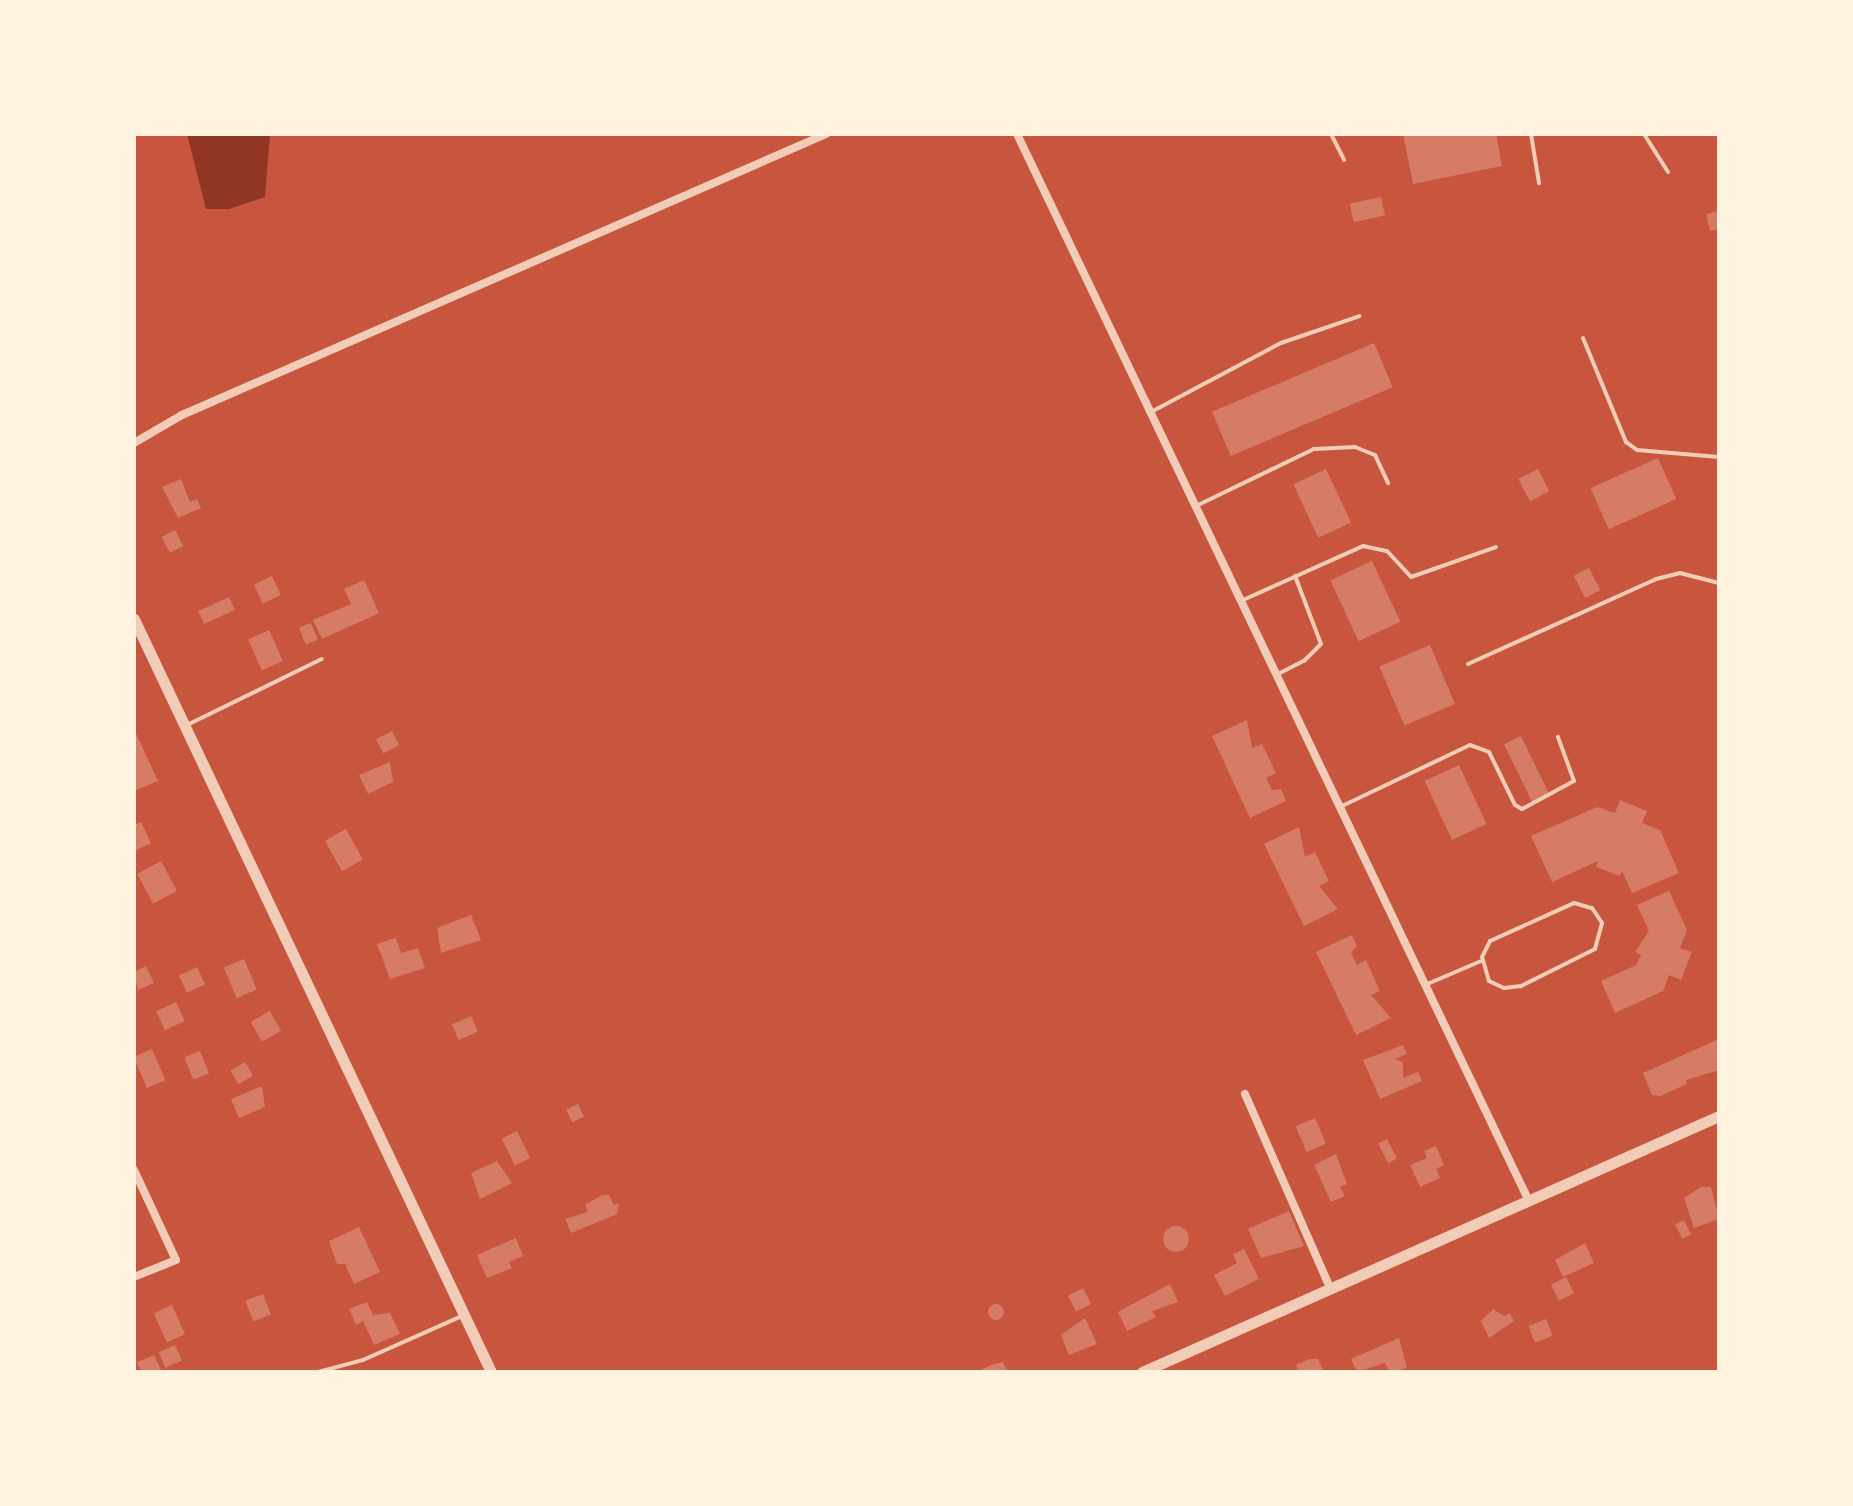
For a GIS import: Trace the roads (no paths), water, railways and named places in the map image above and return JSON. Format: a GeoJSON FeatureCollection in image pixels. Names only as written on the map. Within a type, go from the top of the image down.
{"type":"FeatureCollection","features":[{"type":"Feature","properties":{"kind":"street"},"geometry":{"type":"LineString","coordinates":[[134,443],[182,415],[826,134]]}},
{"type":"Feature","properties":{"kind":"street"},"geometry":{"type":"LineString","coordinates":[[1017,134],[1529,1201]]}},
{"type":"Feature","properties":{"kind":"street"},"geometry":{"type":"LineString","coordinates":[[134,619],[491,1372]]}},
{"type":"Feature","properties":{"kind":"street"},"geometry":{"type":"LineString","coordinates":[[1245,1094],[1330,1288]]}},
{"type":"Feature","properties":{"kind":"street"},"geometry":{"type":"LineString","coordinates":[[1142,1372],[1719,1116]]}},
{"type":"Feature","properties":{"kind":"street"},"geometry":{"type":"LineString","coordinates":[[134,1170],[176,1260],[134,1277]]}},
{"type":"Feature","properties":{"kind":"lane"},"geometry":{"type":"LineString","coordinates":[[1331,134],[1344,160]]}},
{"type":"Feature","properties":{"kind":"lane"},"geometry":{"type":"LineString","coordinates":[[1531,134],[1539,183]]}},
{"type":"Feature","properties":{"kind":"lane"},"geometry":{"type":"LineString","coordinates":[[1644,134],[1668,172]]}},
{"type":"Feature","properties":{"kind":"lane"},"geometry":{"type":"LineString","coordinates":[[1151,412],[1281,343],[1360,316]]}},
{"type":"Feature","properties":{"kind":"lane"},"geometry":{"type":"LineString","coordinates":[[1583,338],[1626,442],[1637,450],[1719,457]]}},
{"type":"Feature","properties":{"kind":"lane"},"geometry":{"type":"LineString","coordinates":[[1196,506],[1314,449],[1355,447],[1375,455],[1388,483]]}},
{"type":"Feature","properties":{"kind":"lane"},"geometry":{"type":"LineString","coordinates":[[1241,600],[1363,546],[1387,551],[1411,577],[1496,547]]}},
{"type":"Feature","properties":{"kind":"lane"},"geometry":{"type":"LineString","coordinates":[[1468,664],[1656,579],[1680,573],[1719,583]]}},
{"type":"Feature","properties":{"kind":"lane"},"geometry":{"type":"LineString","coordinates":[[1277,674],[1304,661],[1321,644],[1295,576]]}},
{"type":"Feature","properties":{"kind":"lane"},"geometry":{"type":"LineString","coordinates":[[185,726],[322,659]]}},
{"type":"Feature","properties":{"kind":"lane"},"geometry":{"type":"LineString","coordinates":[[1340,807],[1470,745],[1489,752],[1515,805],[1522,809],[1574,781],[1558,737]]}},
{"type":"Feature","properties":{"kind":"lane"},"geometry":{"type":"LineString","coordinates":[[1425,985],[1481,961],[1490,941],[1565,905],[1583,904],[1602,923],[1595,949],[1521,986],[1496,986],[1484,974],[1481,961]]}},
{"type":"Feature","properties":{"kind":"lane"},"geometry":{"type":"LineString","coordinates":[[318,1372],[363,1360],[464,1315]]}}]}
